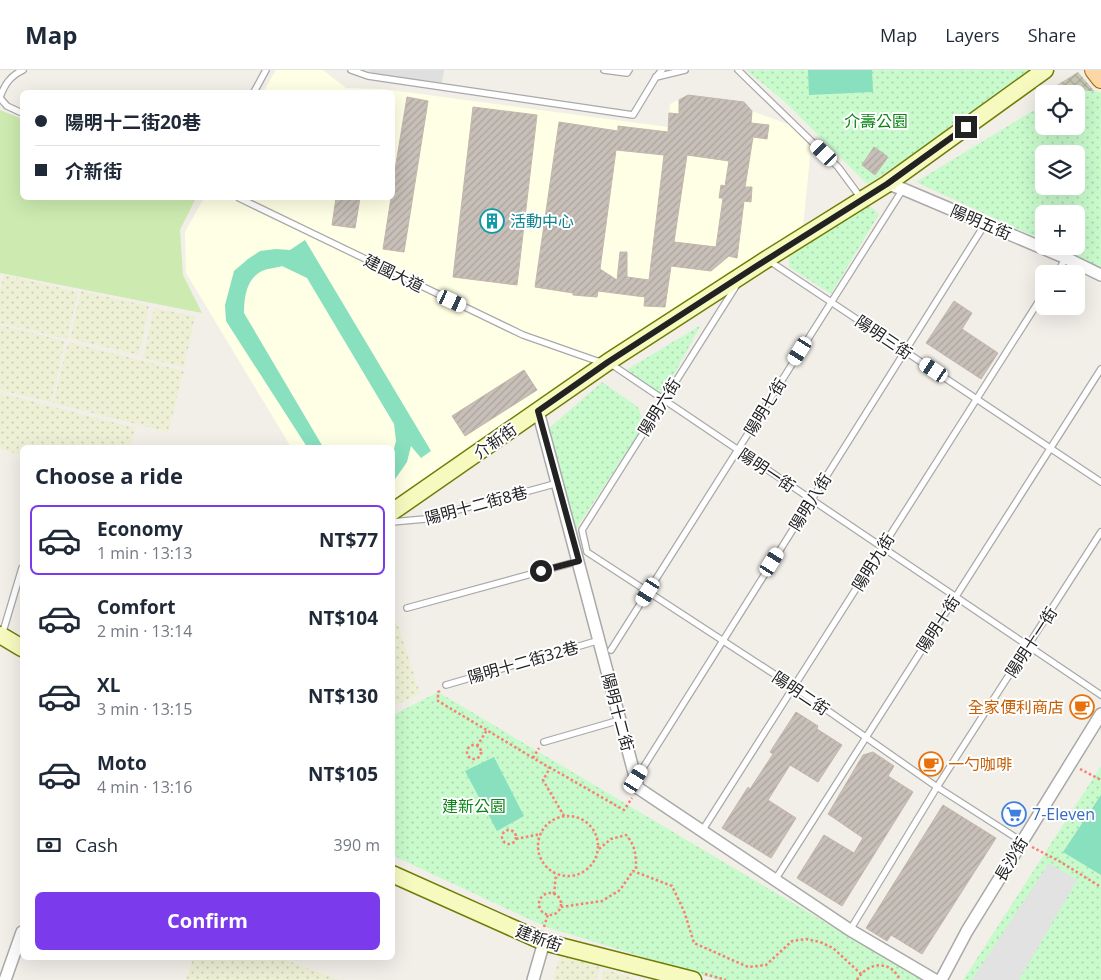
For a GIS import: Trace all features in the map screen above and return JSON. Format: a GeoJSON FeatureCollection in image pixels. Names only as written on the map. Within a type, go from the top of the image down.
{"type":"FeatureCollection","features":[{"type":"Feature","properties":{"kind":"main road"},"geometry":{"type":"LineString","coordinates":[[1094,70],[1101,78]]}},
{"type":"Feature","properties":{"kind":"street","name":"介新街"},"geometry":{"type":"LineString","coordinates":[[395,510],[608,362],[887,184],[1046,70]]}},
{"type":"Feature","properties":{"kind":"street","name":"陽明五街"},"geometry":{"type":"LineString","coordinates":[[887,184],[1066,258],[1101,275]]}},
{"type":"Feature","properties":{"kind":"street","name":"陽明十二街"},"geometry":{"type":"LineString","coordinates":[[538,411],[637,784]]}},
{"type":"Feature","properties":{"kind":"street"},"geometry":{"type":"LineString","coordinates":[[1,636],[20,647]]}},
{"type":"Feature","properties":{"kind":"street","name":"長沙街"},"geometry":{"type":"LineString","coordinates":[[941,980],[967,931],[1021,841],[1101,714]]}},
{"type":"Feature","properties":{"kind":"street"},"geometry":{"type":"LineString","coordinates":[[637,784],[702,831],[850,930],[935,980]]}},
{"type":"Feature","properties":{"kind":"street","name":"建新街"},"geometry":{"type":"LineString","coordinates":[[395,875],[544,942],[693,980]]}},
{"type":"Feature","properties":{"kind":"street"},"geometry":{"type":"LineString","coordinates":[[5,980],[20,938]]}},
{"type":"Feature","properties":{"kind":"street"},"geometry":{"type":"LineString","coordinates":[[533,980],[544,942]]}},
{"type":"Feature","properties":{"kind":"lane"},"geometry":{"type":"LineString","coordinates":[[20,113],[7,106],[0,98],[2,83],[23,70]]}},
{"type":"Feature","properties":{"kind":"lane"},"geometry":{"type":"LineString","coordinates":[[255,90],[266,70]]}},
{"type":"Feature","properties":{"kind":"lane"},"geometry":{"type":"LineString","coordinates":[[352,70],[368,76],[633,115],[662,70]]}},
{"type":"Feature","properties":{"kind":"lane"},"geometry":{"type":"LineString","coordinates":[[604,70],[627,73],[629,70]]}},
{"type":"Feature","properties":{"kind":"lane"},"geometry":{"type":"LineString","coordinates":[[656,77],[685,70]]}},
{"type":"Feature","properties":{"kind":"lane"},"geometry":{"type":"LineString","coordinates":[[738,70],[838,167],[858,194],[860,200]]}},
{"type":"Feature","properties":{"kind":"lane","name":"陽明七街"},"geometry":{"type":"LineString","coordinates":[[611,650],[903,189]]}},
{"type":"Feature","properties":{"kind":"lane","name":"建國大道"},"geometry":{"type":"LineString","coordinates":[[243,200],[523,335],[597,361],[608,362]]}},
{"type":"Feature","properties":{"kind":"lane","name":"陽明八街"},"geometry":{"type":"LineString","coordinates":[[637,784],[723,641],[984,224]]}},
{"type":"Feature","properties":{"kind":"lane"},"geometry":{"type":"LineString","coordinates":[[1062,265],[1066,258]]}},
{"type":"Feature","properties":{"kind":"lane","name":"陽明三街"},"geometry":{"type":"LineString","coordinates":[[767,259],[1101,482]]}},
{"type":"Feature","properties":{"kind":"lane","name":"陽明六街"},"geometry":{"type":"LineString","coordinates":[[584,542],[582,530],[743,275]]}},
{"type":"Feature","properties":{"kind":"lane","name":"陽明九街"},"geometry":{"type":"LineString","coordinates":[[702,831],[1035,307]]}},
{"type":"Feature","properties":{"kind":"lane","name":"陽明一街"},"geometry":{"type":"LineString","coordinates":[[608,362],[1101,695]]}},
{"type":"Feature","properties":{"kind":"lane","name":"陽明十街"},"geometry":{"type":"LineString","coordinates":[[775,880],[1101,369]]}},
{"type":"Feature","properties":{"kind":"lane","name":"陽明十二街8巷"},"geometry":{"type":"LineString","coordinates":[[395,522],[425,519],[558,483]]}},
{"type":"Feature","properties":{"kind":"lane","name":"陽明十一街"},"geometry":{"type":"LineString","coordinates":[[850,930],[937,787],[1101,532]]}},
{"type":"Feature","properties":{"kind":"lane","name":"陽明二街"},"geometry":{"type":"LineString","coordinates":[[584,542],[587,552],[794,687],[937,787],[1021,841]]}},
{"type":"Feature","properties":{"kind":"lane"},"geometry":{"type":"LineString","coordinates":[[407,608],[579,561]]}},
{"type":"Feature","properties":{"kind":"lane"},"geometry":{"type":"LineString","coordinates":[[1,636],[20,574]]}},
{"type":"Feature","properties":{"kind":"lane","name":"陽明十二街32巷"},"geometry":{"type":"LineString","coordinates":[[446,685],[600,640]]}},
{"type":"Feature","properties":{"kind":"lane"},"geometry":{"type":"LineString","coordinates":[[544,742],[620,720]]}},
{"type":"Feature","properties":{"kind":"path"},"geometry":{"type":"LineString","coordinates":[[438,701],[624,810],[637,784]]}},
{"type":"Feature","properties":{"kind":"path"},"geometry":{"type":"LineString","coordinates":[[478,746],[487,730]]}},
{"type":"Feature","properties":{"kind":"path"},"geometry":{"type":"LineString","coordinates":[[473,745],[478,746],[481,749],[481,754],[476,759],[472,759],[467,754],[467,749],[473,745]]}},
{"type":"Feature","properties":{"kind":"path"},"geometry":{"type":"LineString","coordinates":[[1071,763],[1101,780]]}},
{"type":"Feature","properties":{"kind":"path"},"geometry":{"type":"LineString","coordinates":[[549,767],[543,780],[564,816]]}},
{"type":"Feature","properties":{"kind":"path"},"geometry":{"type":"LineString","coordinates":[[564,816],[582,819],[595,831],[599,849],[596,858],[591,866],[575,876],[556,874],[542,862],[538,843],[541,834],[550,822],[564,816]]}},
{"type":"Feature","properties":{"kind":"path"},"geometry":{"type":"LineString","coordinates":[[516,839],[516,834],[512,830],[505,828],[502,836],[504,843],[511,844],[516,839],[541,834]]}},
{"type":"Feature","properties":{"kind":"path"},"geometry":{"type":"LineString","coordinates":[[599,849],[611,839],[626,835],[633,842],[635,849],[636,871]]}},
{"type":"Feature","properties":{"kind":"path"},"geometry":{"type":"LineString","coordinates":[[1021,841],[1059,861],[1101,887]]}},
{"type":"Feature","properties":{"kind":"path"},"geometry":{"type":"LineString","coordinates":[[561,907],[602,901],[620,890],[633,871],[672,886],[684,911],[694,943],[748,967],[766,965],[792,941],[806,939],[820,942],[833,948],[861,974]]}},
{"type":"Feature","properties":{"kind":"path"},"geometry":{"type":"LineString","coordinates":[[554,894],[547,893],[539,901],[540,908],[544,913],[551,914],[559,909],[560,902],[554,894],[556,874]]}},
{"type":"Feature","properties":{"kind":"path"},"geometry":{"type":"LineString","coordinates":[[857,980],[861,974],[873,966],[880,965],[887,966],[893,970],[900,980]]}},
{"type":"Feature","properties":{"kind":"shaded area"},"geometry":{"type":"Polygon","coordinates":[[[276,70],[323,70],[346,88],[390,90],[264,90],[276,70]]]}},
{"type":"Feature","properties":{"kind":"shaded area"},"geometry":{"type":"Polygon","coordinates":[[[367,70],[444,70],[442,83],[373,74],[367,70]]]}},
{"type":"Feature","properties":{"kind":"shaded area"},"geometry":{"type":"Polygon","coordinates":[[[1078,72],[1101,99],[1085,116],[1085,85],[1057,85],[1078,72]]]}},
{"type":"Feature","properties":{"kind":"shaded area"},"geometry":{"type":"Polygon","coordinates":[[[395,91],[668,127],[670,104],[688,95],[744,102],[752,111],[790,125],[811,147],[803,226],[597,361],[395,501],[395,445],[290,445],[186,273],[185,232],[203,200],[395,200],[395,91]]]}},
{"type":"Feature","properties":{"kind":"shaded area"},"geometry":{"type":"Polygon","coordinates":[[[4,275],[78,292],[67,339],[0,323],[0,292],[4,275]]]}},
{"type":"Feature","properties":{"kind":"shaded area"},"geometry":{"type":"Polygon","coordinates":[[[81,291],[149,306],[139,355],[70,339],[81,291]]]}},
{"type":"Feature","properties":{"kind":"shaded area"},"geometry":{"type":"Polygon","coordinates":[[[154,308],[195,316],[184,367],[143,358],[154,308]]]}},
{"type":"Feature","properties":{"kind":"shaded area"},"geometry":{"type":"Polygon","coordinates":[[[0,325],[65,341],[51,402],[0,390],[0,325]]]}},
{"type":"Feature","properties":{"kind":"shaded area"},"geometry":{"type":"Polygon","coordinates":[[[68,342],[184,371],[168,432],[53,403],[68,342]]]}},
{"type":"Feature","properties":{"kind":"shaded area"},"geometry":{"type":"Polygon","coordinates":[[[0,393],[135,428],[131,445],[20,445],[20,454],[0,449],[0,393]]]}},
{"type":"Feature","properties":{"kind":"shaded area"},"geometry":{"type":"Polygon","coordinates":[[[395,616],[420,693],[395,706],[395,616]]]}},
{"type":"Feature","properties":{"kind":"shaded area"},"geometry":{"type":"Polygon","coordinates":[[[1049,863],[1077,880],[1019,980],[972,980],[1049,863]]]}},
{"type":"Feature","properties":{"kind":"shaded area"},"geometry":{"type":"Polygon","coordinates":[[[560,954],[601,967],[596,980],[553,980],[560,954]]]}},
{"type":"Feature","properties":{"kind":"shaded area"},"geometry":{"type":"Polygon","coordinates":[[[192,960],[286,960],[339,980],[186,980],[192,960]]]}},
{"type":"Feature","properties":{"kind":"shaded area"},"geometry":{"type":"Polygon","coordinates":[[[604,969],[635,979],[635,980],[601,980],[604,969]]]}},
{"type":"Feature","properties":{"kind":"green space","name":"介壽公園"},"geometry":{"type":"Polygon","coordinates":[[[746,70],[1049,70],[867,184],[784,101],[746,70]]]}},
{"type":"Feature","properties":{"kind":"green space"},"geometry":{"type":"Polygon","coordinates":[[[808,70],[872,70],[873,92],[809,95],[808,70]]]}},
{"type":"Feature","properties":{"kind":"green space"},"geometry":{"type":"Polygon","coordinates":[[[1085,91],[1101,92],[1101,267],[1075,255],[1085,255],[1085,205],[1035,205],[1035,237],[916,182],[1035,109],[1035,135],[1085,135],[1085,91]]]}},
{"type":"Feature","properties":{"kind":"green space"},"geometry":{"type":"Polygon","coordinates":[[[0,110],[20,118],[20,200],[195,200],[180,230],[183,275],[202,313],[0,273],[0,110]]]}},
{"type":"Feature","properties":{"kind":"green space"},"geometry":{"type":"Polygon","coordinates":[[[869,205],[879,214],[831,294],[789,267],[789,256],[869,205]]]}},
{"type":"Feature","properties":{"kind":"green space"},"geometry":{"type":"Polygon","coordinates":[[[305,240],[431,451],[421,458],[411,446],[407,462],[395,479],[396,441],[394,424],[307,278],[282,266],[262,271],[249,284],[245,295],[244,313],[322,445],[306,445],[226,321],[225,305],[234,271],[260,251],[290,250],[305,240]]]}},
{"type":"Feature","properties":{"kind":"green space"},"geometry":{"type":"Polygon","coordinates":[[[701,325],[661,398],[623,372],[701,325]]]}},
{"type":"Feature","properties":{"kind":"green space"},"geometry":{"type":"Polygon","coordinates":[[[602,382],[638,407],[644,425],[576,529],[547,430],[602,382]]]}},
{"type":"Feature","properties":{"kind":"green space","name":"建新公園"},"geometry":{"type":"Polygon","coordinates":[[[438,692],[922,980],[718,980],[546,927],[400,859],[395,856],[395,714],[438,692]]]}},
{"type":"Feature","properties":{"kind":"green space"},"geometry":{"type":"Polygon","coordinates":[[[494,757],[524,816],[497,831],[465,771],[494,757]]]}},
{"type":"Feature","properties":{"kind":"green space"},"geometry":{"type":"Polygon","coordinates":[[[1101,766],[1101,980],[963,980],[1101,766]]]}},
{"type":"Feature","properties":{"kind":"green space"},"geometry":{"type":"Polygon","coordinates":[[[1101,795],[1101,875],[1063,852],[1101,795]]]}},
{"type":"Feature","properties":{"kind":"building"},"geometry":{"type":"Polygon","coordinates":[[[688,95],[744,102],[752,111],[751,123],[769,125],[767,139],[753,137],[745,187],[752,187],[751,202],[744,201],[737,258],[729,256],[711,271],[671,266],[665,307],[644,306],[645,297],[598,291],[597,297],[573,295],[573,293],[535,287],[559,122],[618,131],[618,126],[668,132],[669,113],[679,114],[679,100],[688,95]],[[616,150],[600,269],[617,280],[620,252],[627,252],[627,277],[649,280],[664,155],[616,150]],[[687,155],[674,242],[716,247],[723,198],[719,198],[721,185],[725,186],[729,161],[687,155]]]}},
{"type":"Feature","properties":{"kind":"building"},"geometry":{"type":"Polygon","coordinates":[[[407,97],[428,101],[404,252],[383,249],[391,200],[395,200],[395,170],[407,97]]]}},
{"type":"Feature","properties":{"kind":"building","name":"活動中心"},"geometry":{"type":"Polygon","coordinates":[[[473,107],[537,115],[517,285],[453,277],[473,107]]]}},
{"type":"Feature","properties":{"kind":"building"},"geometry":{"type":"Polygon","coordinates":[[[874,147],[888,157],[875,175],[862,165],[874,147]]]}},
{"type":"Feature","properties":{"kind":"building"},"geometry":{"type":"Polygon","coordinates":[[[336,200],[360,200],[355,228],[332,225],[336,200]]]}},
{"type":"Feature","properties":{"kind":"building"},"geometry":{"type":"Polygon","coordinates":[[[954,301],[972,313],[962,329],[998,353],[981,379],[926,343],[954,301]]]}},
{"type":"Feature","properties":{"kind":"building"},"geometry":{"type":"Polygon","coordinates":[[[524,370],[537,390],[465,436],[452,416],[524,370]]]}},
{"type":"Feature","properties":{"kind":"building"},"geometry":{"type":"Polygon","coordinates":[[[796,712],[818,726],[817,729],[842,745],[818,782],[790,765],[768,800],[796,818],[771,858],[722,828],[748,787],[750,789],[773,754],[770,752],[796,712]]]}},
{"type":"Feature","properties":{"kind":"building"},"geometry":{"type":"Polygon","coordinates":[[[873,752],[894,766],[888,776],[913,792],[842,906],[797,878],[824,835],[854,853],[863,838],[828,814],[863,755],[873,752]]]}},
{"type":"Feature","properties":{"kind":"building"},"geometry":{"type":"Polygon","coordinates":[[[943,805],[996,838],[922,954],[891,935],[887,941],[866,928],[943,805]]]}},
{"type":"Feature","properties":{"kind":"place","name":"活動中心"},"geometry":{"type":"Point","coordinates":[492,221]}},
{"type":"Feature","properties":{"kind":"place","name":"全家便利商店"},"geometry":{"type":"Point","coordinates":[1082,707]}},
{"type":"Feature","properties":{"kind":"place","name":"一勺咖啡"},"geometry":{"type":"Point","coordinates":[931,764]}},
{"type":"Feature","properties":{"kind":"place","name":"7-Eleven"},"geometry":{"type":"Point","coordinates":[1014,814]}},
{"type":"Feature","properties":{"kind":"route"},"geometry":{"type":"LineString","coordinates":[[541,571],[579,561],[538,411],[608,362],[887,184],[966,127]]}}]}
